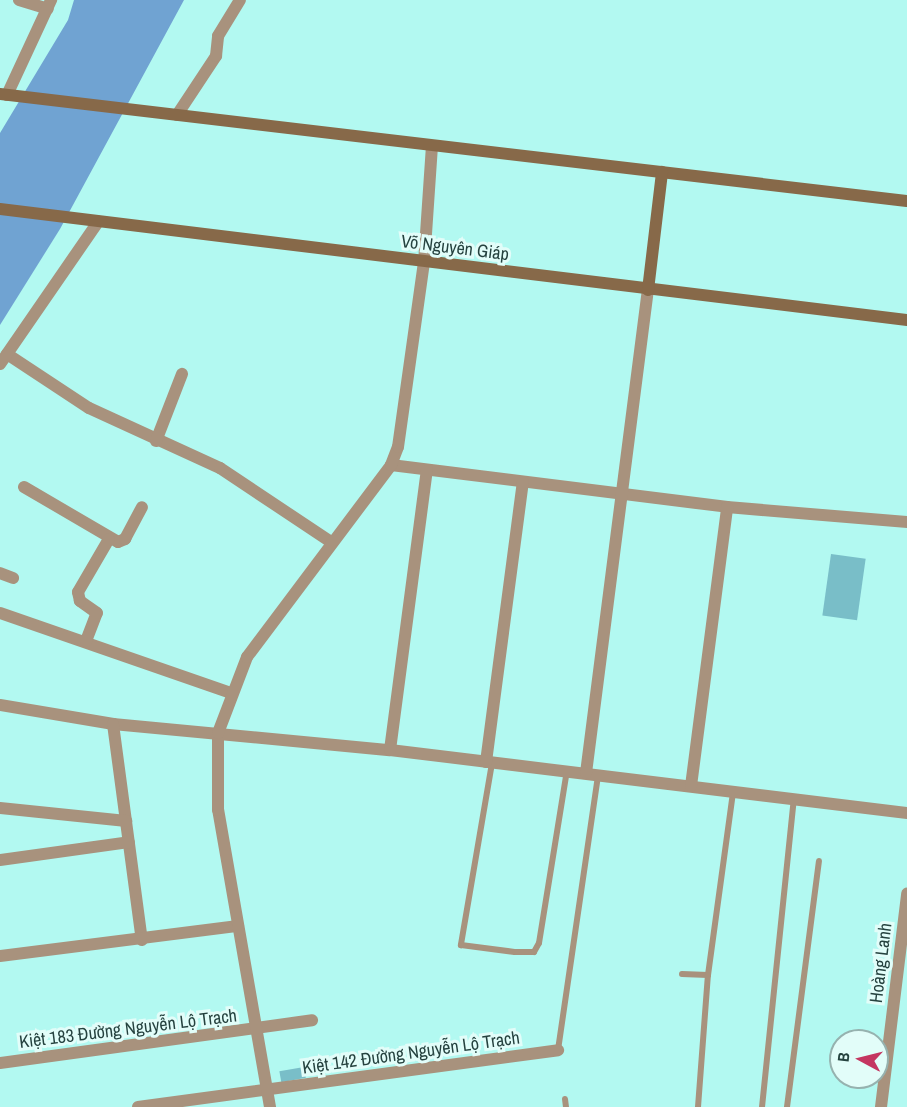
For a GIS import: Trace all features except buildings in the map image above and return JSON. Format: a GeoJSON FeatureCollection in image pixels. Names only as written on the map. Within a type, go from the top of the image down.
{"type":"FeatureCollection","features":[{"type":"Feature","properties":{"kind":"street"},"geometry":{"type":"LineString","coordinates":[[19,0],[49,5],[6,95],[907,201]]}},
{"type":"Feature","properties":{"kind":"street"},"geometry":{"type":"LineString","coordinates":[[177,115],[216,56],[218,36],[240,0]]}},
{"type":"Feature","properties":{"kind":"street"},"geometry":{"type":"LineString","coordinates":[[270,1107],[270,1092],[260,1030],[238,926],[218,810],[218,733],[231,693],[265,628],[391,465],[406,404],[424,263],[432,146]]}},
{"type":"Feature","properties":{"kind":"street"},"geometry":{"type":"LineString","coordinates":[[592,774],[622,494],[662,171]]}},
{"type":"Feature","properties":{"kind":"street","name":"Võ Nguyên Giáp"},"geometry":{"type":"LineString","coordinates":[[0,209],[424,263],[907,320]]}},
{"type":"Feature","properties":{"kind":"street"},"geometry":{"type":"LineString","coordinates":[[92,221],[3,359],[89,408],[156,441],[220,468],[331,542]]}},
{"type":"Feature","properties":{"kind":"street"},"geometry":{"type":"LineString","coordinates":[[156,441],[182,374]]}},
{"type":"Feature","properties":{"kind":"street"},"geometry":{"type":"LineString","coordinates":[[391,465],[727,507],[907,522]]}},
{"type":"Feature","properties":{"kind":"street"},"geometry":{"type":"LineString","coordinates":[[390,750],[427,470]]}},
{"type":"Feature","properties":{"kind":"street"},"geometry":{"type":"LineString","coordinates":[[489,763],[523,482]]}},
{"type":"Feature","properties":{"kind":"street"},"geometry":{"type":"LineString","coordinates":[[24,487],[88,522],[109,539],[121,543],[142,507]]}},
{"type":"Feature","properties":{"kind":"street"},"geometry":{"type":"LineString","coordinates":[[691,786],[727,507]]}},
{"type":"Feature","properties":{"kind":"street"},"geometry":{"type":"LineString","coordinates":[[86,640],[97,613],[80,601],[78,592],[109,539]]}},
{"type":"Feature","properties":{"kind":"street"},"geometry":{"type":"LineString","coordinates":[[0,573],[13,578]]}},
{"type":"Feature","properties":{"kind":"street"},"geometry":{"type":"LineString","coordinates":[[0,613],[86,640],[231,693]]}},
{"type":"Feature","properties":{"kind":"street"},"geometry":{"type":"LineString","coordinates":[[0,705],[113,724],[390,750],[907,813]]}},
{"type":"Feature","properties":{"kind":"street"},"geometry":{"type":"LineString","coordinates":[[113,724],[142,940]]}},
{"type":"Feature","properties":{"kind":"street"},"geometry":{"type":"LineString","coordinates":[[0,808],[126,821]]}},
{"type":"Feature","properties":{"kind":"street"},"geometry":{"type":"LineString","coordinates":[[0,860],[129,842]]}},
{"type":"Feature","properties":{"kind":"street","name":"Hoàng Lanh"},"geometry":{"type":"LineString","coordinates":[[881,1107],[907,894]]}},
{"type":"Feature","properties":{"kind":"street"},"geometry":{"type":"LineString","coordinates":[[0,956],[142,940],[238,926]]}},
{"type":"Feature","properties":{"kind":"street","name":"Kiệt 183 Đường Nguyễn Lộ Trạch"},"geometry":{"type":"LineString","coordinates":[[0,1063],[260,1030],[312,1020]]}},
{"type":"Feature","properties":{"kind":"street","name":"Kiệt 142 Đường Nguyễn Lộ Trạch"},"geometry":{"type":"LineString","coordinates":[[138,1107],[270,1092],[558,1050]]}},
{"type":"Feature","properties":{"kind":"lane"},"geometry":{"type":"LineString","coordinates":[[489,763],[461,945],[514,952],[534,952],[539,944],[567,771]]}},
{"type":"Feature","properties":{"kind":"lane"},"geometry":{"type":"LineString","coordinates":[[558,1050],[592,774]]}},
{"type":"Feature","properties":{"kind":"lane"},"geometry":{"type":"LineString","coordinates":[[698,1107],[708,975],[733,791]]}},
{"type":"Feature","properties":{"kind":"lane"},"geometry":{"type":"LineString","coordinates":[[762,1107],[794,799]]}},
{"type":"Feature","properties":{"kind":"lane"},"geometry":{"type":"LineString","coordinates":[[787,1107],[819,861]]}},
{"type":"Feature","properties":{"kind":"lane"},"geometry":{"type":"LineString","coordinates":[[682,974],[708,975]]}},
{"type":"Feature","properties":{"kind":"lane"},"geometry":{"type":"LineString","coordinates":[[565,1099],[566,1107]]}},
{"type":"Feature","properties":{"kind":"water"},"geometry":{"type":"Polygon","coordinates":[[[74,0],[184,0],[60,229],[0,325],[0,133],[68,20],[74,0]]]}}]}
